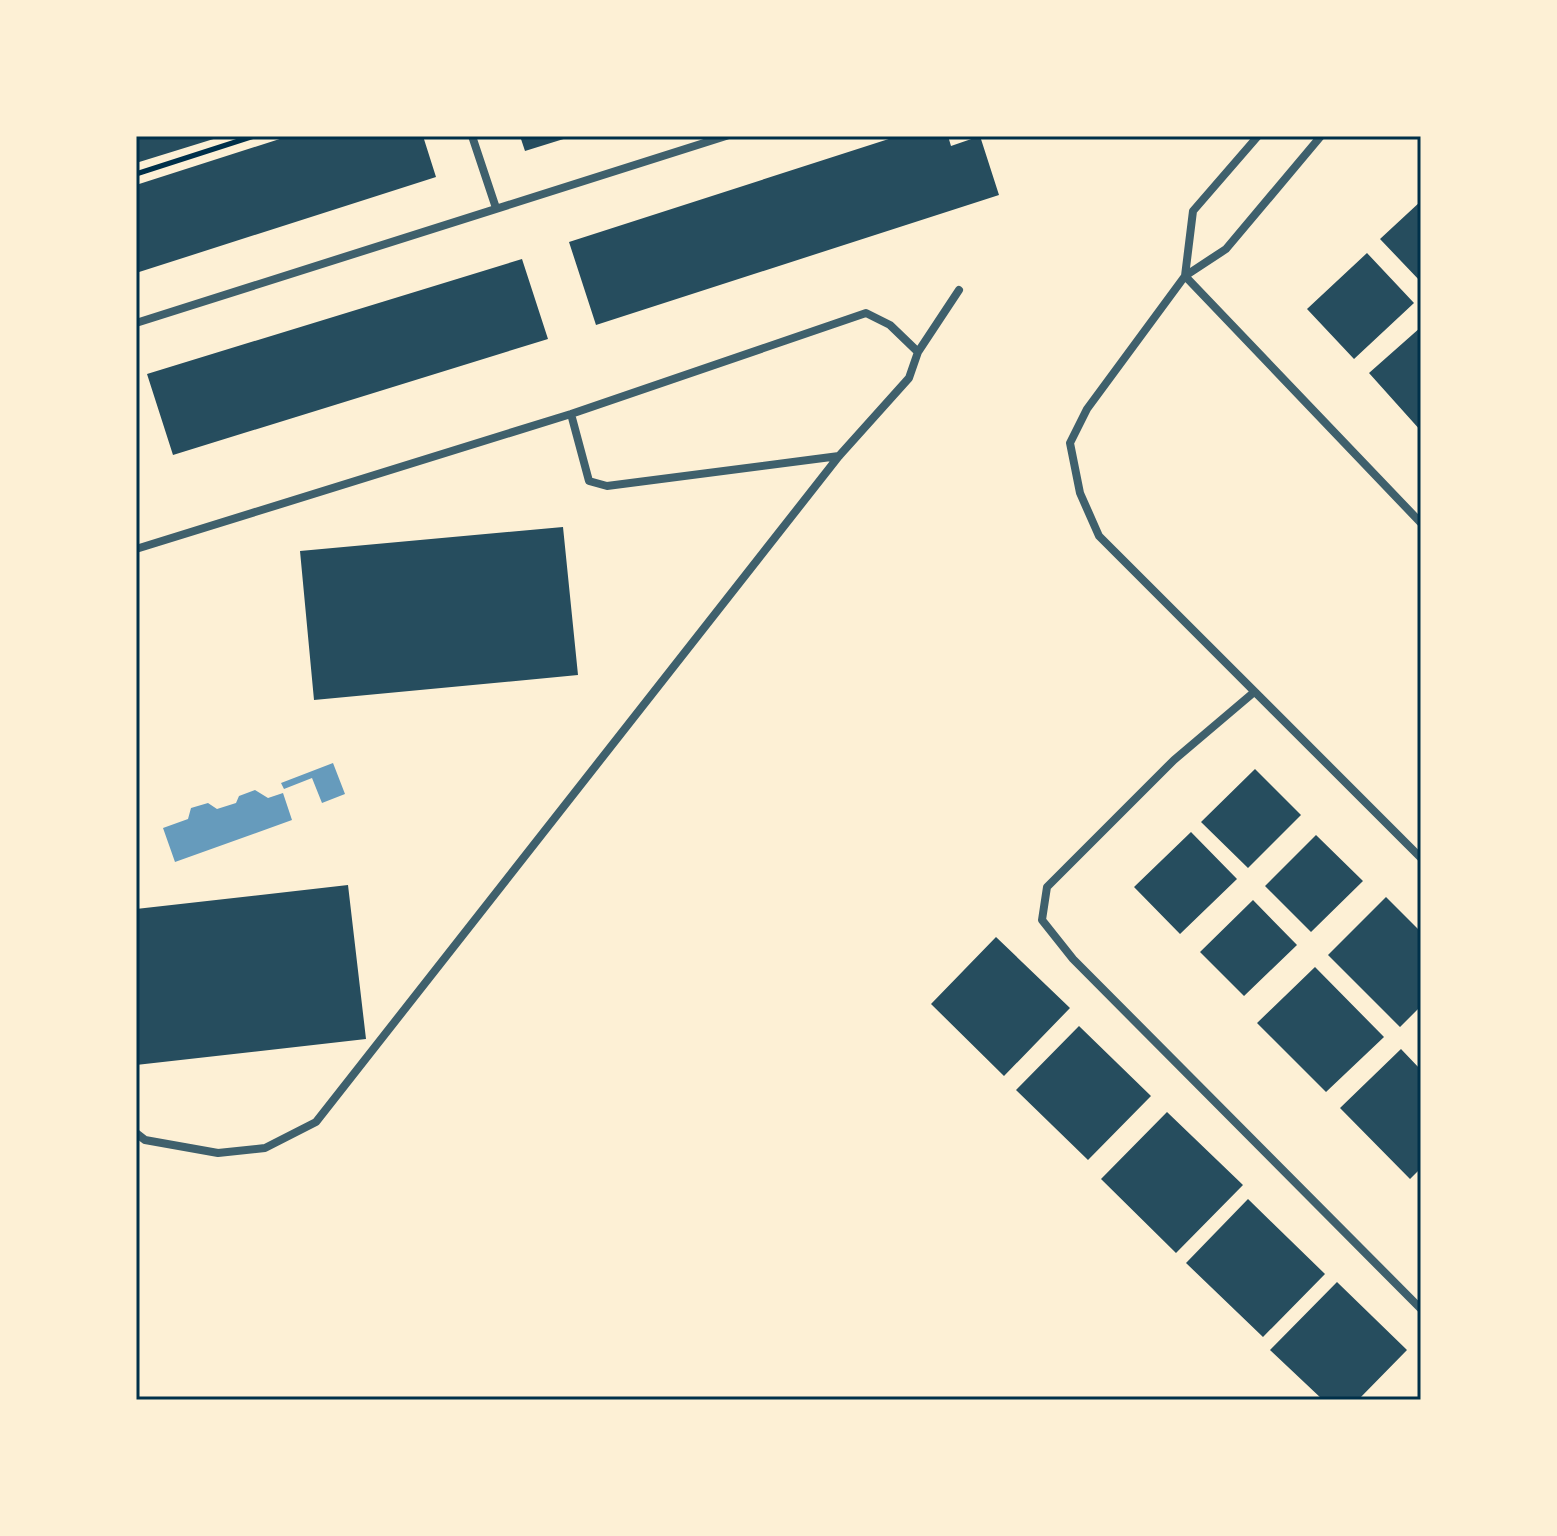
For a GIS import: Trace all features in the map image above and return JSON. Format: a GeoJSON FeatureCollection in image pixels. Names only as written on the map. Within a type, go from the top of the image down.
{"type":"FeatureCollection","features":[{"type":"Feature","properties":{"kind":"street"},"geometry":{"type":"LineString","coordinates":[[472,136],[496,208]]}},
{"type":"Feature","properties":{"kind":"street"},"geometry":{"type":"LineString","coordinates":[[136,323],[726,136]]}},
{"type":"Feature","properties":{"kind":"street"},"geometry":{"type":"LineString","coordinates":[[1185,276],[1193,211],[1258,136]]}},
{"type":"Feature","properties":{"kind":"street"},"geometry":{"type":"LineString","coordinates":[[1321,136],[1226,249],[1185,276],[1087,409],[1070,443],[1080,493],[1099,536],[1158,599],[1421,858]]}},
{"type":"Feature","properties":{"kind":"street"},"geometry":{"type":"LineString","coordinates":[[1185,276],[1421,523]]}},
{"type":"Feature","properties":{"kind":"street"},"geometry":{"type":"LineString","coordinates":[[136,1133],[145,1140],[218,1153],[265,1148],[316,1122],[839,456],[909,378],[918,352],[959,290]]}},
{"type":"Feature","properties":{"kind":"street"},"geometry":{"type":"LineString","coordinates":[[136,549],[571,414],[866,313],[890,325],[918,352]]}},
{"type":"Feature","properties":{"kind":"street"},"geometry":{"type":"LineString","coordinates":[[571,414],[589,481],[607,486],[839,456]]}},
{"type":"Feature","properties":{"kind":"street"},"geometry":{"type":"LineString","coordinates":[[1253,693],[1174,760],[1047,887],[1042,920],[1073,959],[1421,1309]]}},
{"type":"Feature","properties":{"kind":"path"},"geometry":{"type":"LineString","coordinates":[[136,174],[254,136]]}},
{"type":"Feature","properties":{"kind":"water"},"geometry":{"type":"Polygon","coordinates":[[[333,763],[345,794],[322,803],[312,778],[284,789],[281,783],[333,763]]]}},
{"type":"Feature","properties":{"kind":"water"},"geometry":{"type":"Polygon","coordinates":[[[255,790],[268,798],[283,793],[292,820],[175,862],[163,828],[188,819],[191,808],[208,803],[217,809],[236,803],[239,796],[255,790]]]}},
{"type":"Feature","properties":{"kind":"building"},"geometry":{"type":"Polygon","coordinates":[[[136,136],[220,136],[220,137],[136,163],[136,136]]]}},
{"type":"Feature","properties":{"kind":"building"},"geometry":{"type":"Polygon","coordinates":[[[289,136],[423,136],[436,177],[136,273],[136,185],[289,136]]]}},
{"type":"Feature","properties":{"kind":"building"},"geometry":{"type":"Polygon","coordinates":[[[520,136],[570,136],[570,137],[525,151],[520,136]]]}},
{"type":"Feature","properties":{"kind":"building"},"geometry":{"type":"Polygon","coordinates":[[[898,136],[948,136],[951,146],[980,136],[999,195],[596,325],[569,242],[898,136]]]}},
{"type":"Feature","properties":{"kind":"building"},"geometry":{"type":"Polygon","coordinates":[[[1421,201],[1421,282],[1380,239],[1421,201]]]}},
{"type":"Feature","properties":{"kind":"building"},"geometry":{"type":"Polygon","coordinates":[[[1367,253],[1414,303],[1354,359],[1307,309],[1367,253]]]}},
{"type":"Feature","properties":{"kind":"building"},"geometry":{"type":"Polygon","coordinates":[[[522,259],[548,339],[173,455],[147,374],[522,259]]]}},
{"type":"Feature","properties":{"kind":"building"},"geometry":{"type":"Polygon","coordinates":[[[1421,327],[1421,431],[1369,373],[1421,327]]]}},
{"type":"Feature","properties":{"kind":"building"},"geometry":{"type":"Polygon","coordinates":[[[563,527],[578,675],[314,700],[300,551],[563,527]]]}},
{"type":"Feature","properties":{"kind":"building"},"geometry":{"type":"Polygon","coordinates":[[[1255,769],[1301,815],[1248,868],[1201,822],[1255,769]]]}},
{"type":"Feature","properties":{"kind":"building"},"geometry":{"type":"Polygon","coordinates":[[[1191,832],[1237,879],[1180,934],[1134,887],[1191,832]]]}},
{"type":"Feature","properties":{"kind":"building"},"geometry":{"type":"Polygon","coordinates":[[[1316,835],[1363,881],[1311,932],[1265,886],[1316,835]]]}},
{"type":"Feature","properties":{"kind":"building"},"geometry":{"type":"Polygon","coordinates":[[[348,885],[366,1039],[136,1065],[136,909],[348,885]]]}},
{"type":"Feature","properties":{"kind":"building"},"geometry":{"type":"Polygon","coordinates":[[[1386,897],[1421,932],[1421,1006],[1400,1027],[1328,955],[1386,897]]]}},
{"type":"Feature","properties":{"kind":"building"},"geometry":{"type":"Polygon","coordinates":[[[1253,900],[1297,945],[1244,996],[1200,952],[1253,900]]]}},
{"type":"Feature","properties":{"kind":"building"},"geometry":{"type":"Polygon","coordinates":[[[996,937],[1070,1008],[1004,1076],[931,1004],[996,937]]]}},
{"type":"Feature","properties":{"kind":"building"},"geometry":{"type":"Polygon","coordinates":[[[1315,967],[1384,1037],[1326,1092],[1257,1023],[1315,967]]]}},
{"type":"Feature","properties":{"kind":"building"},"geometry":{"type":"Polygon","coordinates":[[[1079,1026],[1151,1096],[1088,1160],[1016,1090],[1079,1026]]]}},
{"type":"Feature","properties":{"kind":"building"},"geometry":{"type":"Polygon","coordinates":[[[1401,1049],[1421,1070],[1421,1168],[1410,1179],[1340,1108],[1401,1049]]]}},
{"type":"Feature","properties":{"kind":"building"},"geometry":{"type":"Polygon","coordinates":[[[1167,1112],[1243,1185],[1176,1253],[1101,1179],[1167,1112]]]}},
{"type":"Feature","properties":{"kind":"building"},"geometry":{"type":"Polygon","coordinates":[[[1248,1199],[1325,1274],[1263,1337],[1186,1263],[1248,1199]]]}},
{"type":"Feature","properties":{"kind":"building"},"geometry":{"type":"Polygon","coordinates":[[[1337,1282],[1407,1350],[1358,1400],[1323,1400],[1270,1350],[1337,1282]]]}}]}
